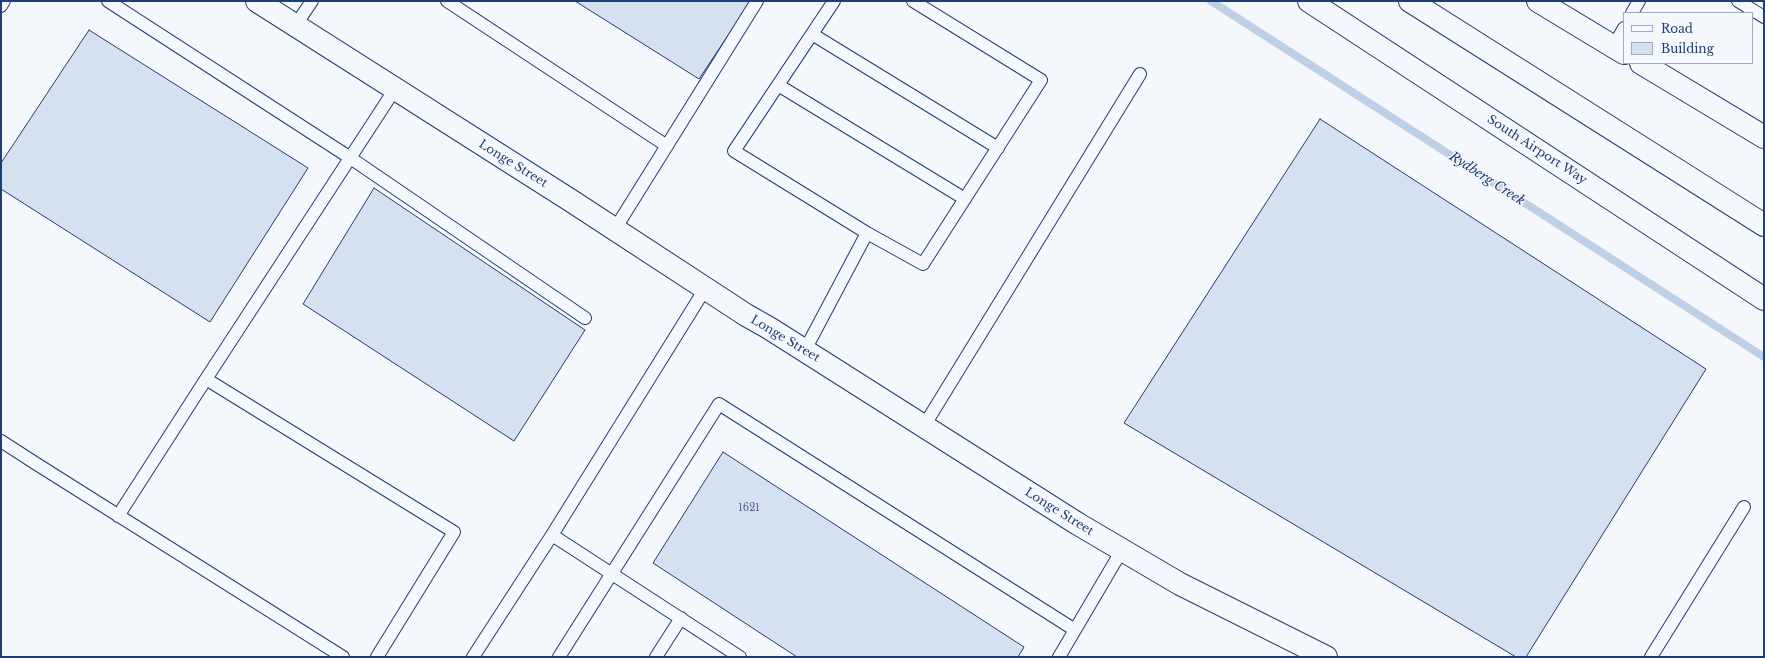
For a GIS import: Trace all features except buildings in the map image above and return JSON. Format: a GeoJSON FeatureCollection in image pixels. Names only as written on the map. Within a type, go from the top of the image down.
{"type":"FeatureCollection","features":[{"type":"Feature","properties":{"kind":"street","name":"Longe Street"},"geometry":{"type":"LineString","coordinates":[[257,1],[615,229],[705,289],[1078,524],[1180,584],[1326,657]]}},
{"type":"Feature","properties":{"kind":"street","name":"South Airport Way"},"geometry":{"type":"LineString","coordinates":[[1309,1],[1764,299]]}},
{"type":"Feature","properties":{"kind":"street"},"geometry":{"type":"LineString","coordinates":[[1410,1],[1764,225]]}},
{"type":"Feature","properties":{"kind":"street"},"geometry":{"type":"LineString","coordinates":[[1538,1],[1619,50]]}},
{"type":"Feature","properties":{"kind":"street"},"geometry":{"type":"LineString","coordinates":[[1643,64],[1764,137]]}},
{"type":"Feature","properties":{"kind":"lane"},"geometry":{"type":"LineString","coordinates":[[1,6],[4,1]]}},
{"type":"Feature","properties":{"kind":"lane"},"geometry":{"type":"LineString","coordinates":[[296,26],[312,1]]}},
{"type":"Feature","properties":{"kind":"lane"},"geometry":{"type":"LineString","coordinates":[[446,1],[667,146]]}},
{"type":"Feature","properties":{"kind":"lane"},"geometry":{"type":"LineString","coordinates":[[615,229],[757,1]]}},
{"type":"Feature","properties":{"kind":"lane"},"geometry":{"type":"LineString","coordinates":[[834,1],[734,151],[867,233],[923,264],[1041,80],[913,1]]}},
{"type":"Feature","properties":{"kind":"lane"},"geometry":{"type":"LineString","coordinates":[[1633,12],[1639,1]]}},
{"type":"Feature","properties":{"kind":"lane"},"geometry":{"type":"LineString","coordinates":[[1738,1],[1764,17]]}},
{"type":"Feature","properties":{"kind":"lane"},"geometry":{"type":"LineString","coordinates":[[111,2],[349,157],[585,318]]}},
{"type":"Feature","properties":{"kind":"lane"},"geometry":{"type":"LineString","coordinates":[[1619,50],[1623,32]]}},
{"type":"Feature","properties":{"kind":"lane"},"geometry":{"type":"LineString","coordinates":[[812,34],[998,148]]}},
{"type":"Feature","properties":{"kind":"lane"},"geometry":{"type":"LineString","coordinates":[[924,426],[1140,74]]}},
{"type":"Feature","properties":{"kind":"lane"},"geometry":{"type":"LineString","coordinates":[[778,84],[965,199]]}},
{"type":"Feature","properties":{"kind":"lane"},"geometry":{"type":"LineString","coordinates":[[118,516],[349,157],[395,89]]}},
{"type":"Feature","properties":{"kind":"lane"},"geometry":{"type":"LineString","coordinates":[[804,350],[867,233]]}},
{"type":"Feature","properties":{"kind":"lane"},"geometry":{"type":"LineString","coordinates":[[473,657],[552,536],[705,289]]}},
{"type":"Feature","properties":{"kind":"lane"},"geometry":{"type":"LineString","coordinates":[[206,379],[454,532],[377,657]]}},
{"type":"Feature","properties":{"kind":"lane"},"geometry":{"type":"LineString","coordinates":[[558,657],[719,404],[1075,630]]}},
{"type":"Feature","properties":{"kind":"lane"},"geometry":{"type":"LineString","coordinates":[[1,440],[118,516],[343,657]]}},
{"type":"Feature","properties":{"kind":"lane"},"geometry":{"type":"LineString","coordinates":[[1651,657],[1744,507]]}},
{"type":"Feature","properties":{"kind":"lane"},"geometry":{"type":"LineString","coordinates":[[552,536],[740,657]]}},
{"type":"Feature","properties":{"kind":"lane"},"geometry":{"type":"LineString","coordinates":[[1059,657],[1122,550]]}},
{"type":"Feature","properties":{"kind":"lane"},"geometry":{"type":"LineString","coordinates":[[656,657],[681,618]]}},
{"type":"Feature","properties":{"kind":"waterway","name":"Rydberg Creek"},"geometry":{"type":"LineString","coordinates":[[1211,1],[1764,357]]}}]}
